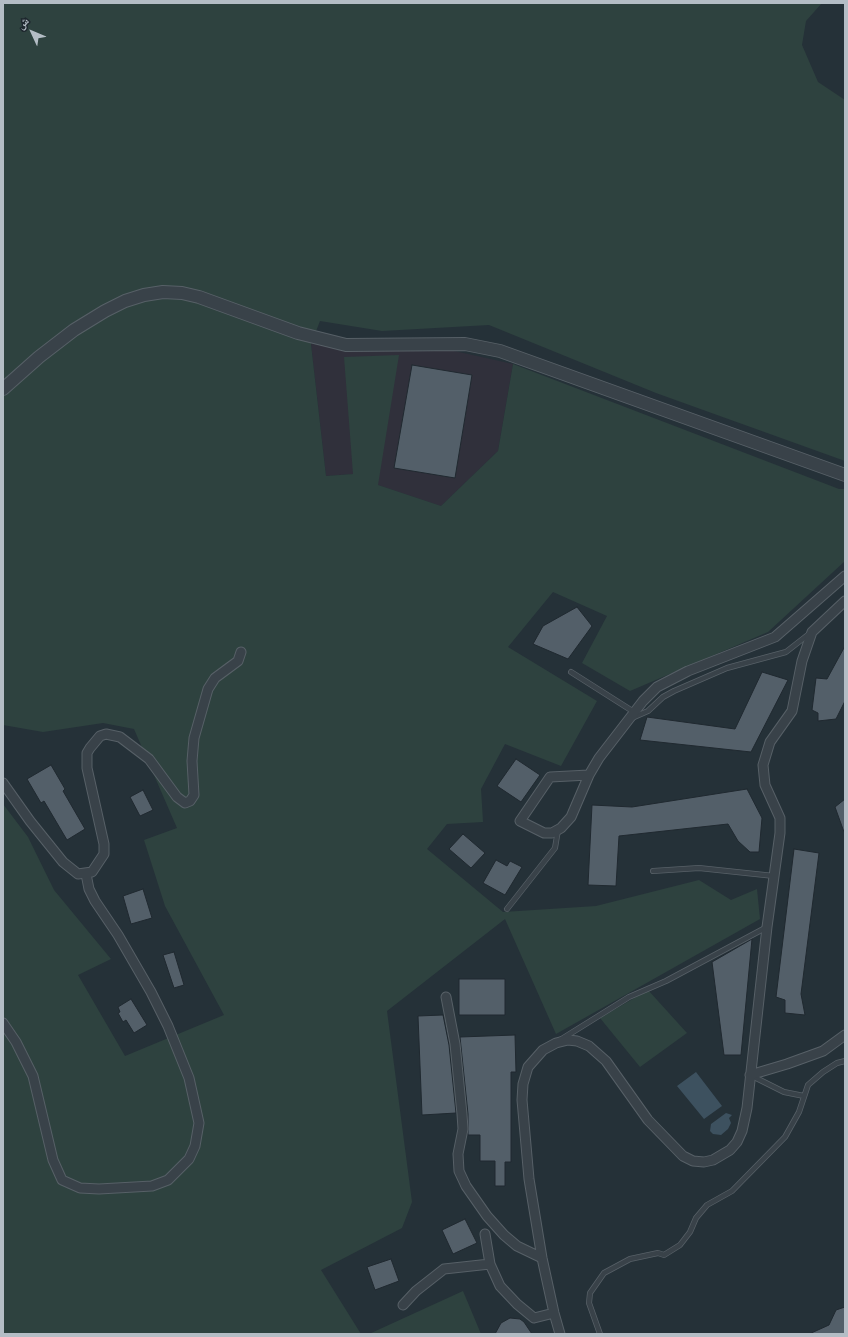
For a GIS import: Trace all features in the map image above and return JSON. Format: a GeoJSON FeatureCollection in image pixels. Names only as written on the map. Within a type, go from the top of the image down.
{"type":"FeatureCollection","features":[{"type":"Feature","properties":{"kind":"street"},"geometry":{"type":"LineString","coordinates":[[3,389],[39,357],[74,330],[105,311],[125,301],[144,295],[163,292],[182,293],[200,297],[298,333],[346,345],[465,344],[500,351],[845,475]]}},
{"type":"Feature","properties":{"kind":"street"},"geometry":{"type":"LineString","coordinates":[[589,776],[550,777],[520,820],[544,833],[552,833],[558,830],[571,817],[589,776],[599,758],[634,712],[657,687],[670,679],[775,637],[845,576]]}},
{"type":"Feature","properties":{"kind":"street"},"geometry":{"type":"LineString","coordinates":[[560,1334],[542,1258],[529,1179],[522,1100],[523,1084],[528,1067],[543,1050],[556,1043],[568,1040],[576,1041],[596,1052],[606,1061],[631,1098],[661,1135],[683,1156],[693,1161],[704,1162],[713,1160],[730,1150],[737,1142],[744,1121],[781,824],[777,808],[765,785],[763,765],[770,742],[792,711],[802,661],[812,632],[845,601]]}},
{"type":"Feature","properties":{"kind":"street"},"geometry":{"type":"LineString","coordinates":[[3,783],[34,827],[63,862],[78,874],[92,872],[104,854],[104,844],[87,768],[87,753],[90,748],[100,736],[106,734],[120,737],[149,759],[177,797],[185,802],[190,801],[194,795],[192,773],[194,738],[208,689],[215,678],[238,661],[241,652]]}},
{"type":"Feature","properties":{"kind":"street"},"geometry":{"type":"LineString","coordinates":[[3,1022],[16,1042],[33,1076],[53,1160],[62,1180],[80,1188],[122,1189],[152,1186],[168,1180],[189,1159],[195,1146],[199,1123],[189,1078],[168,1026],[151,992],[118,935],[95,901],[89,889],[86,874]]}},
{"type":"Feature","properties":{"kind":"street"},"geometry":{"type":"LineString","coordinates":[[446,997],[455,1044],[462,1114],[463,1129],[458,1154],[459,1171],[466,1186],[487,1216],[504,1235],[517,1246],[542,1258]]}},
{"type":"Feature","properties":{"kind":"street"},"geometry":{"type":"LineString","coordinates":[[750,1075],[823,1051],[845,1035]]}},
{"type":"Feature","properties":{"kind":"street"},"geometry":{"type":"LineString","coordinates":[[485,1234],[490,1264],[500,1286],[517,1304],[534,1318],[554,1313]]}},
{"type":"Feature","properties":{"kind":"street"},"geometry":{"type":"LineString","coordinates":[[403,1305],[416,1291],[444,1269],[490,1264]]}},
{"type":"Feature","properties":{"kind":"lane"},"geometry":{"type":"LineString","coordinates":[[628,720],[648,711],[660,700],[674,691],[727,668],[786,652],[812,632]]}},
{"type":"Feature","properties":{"kind":"lane"},"geometry":{"type":"LineString","coordinates":[[571,672],[634,712]]}},
{"type":"Feature","properties":{"kind":"lane"},"geometry":{"type":"LineString","coordinates":[[507,909],[555,848],[558,830]]}},
{"type":"Feature","properties":{"kind":"lane"},"geometry":{"type":"LineString","coordinates":[[653,871],[699,868],[774,876]]}},
{"type":"Feature","properties":{"kind":"lane"},"geometry":{"type":"LineString","coordinates":[[556,1043],[629,997],[666,981],[767,927]]}},
{"type":"Feature","properties":{"kind":"lane"},"geometry":{"type":"LineString","coordinates":[[600,1334],[588,1303],[590,1293],[604,1273],[630,1259],[658,1253],[664,1255],[680,1245],[690,1232],[696,1218],[706,1205],[732,1191],[785,1138],[800,1112],[808,1085],[823,1072],[837,1063],[845,1061]]}},
{"type":"Feature","properties":{"kind":"lane"},"geometry":{"type":"LineString","coordinates":[[750,1075],[784,1092],[804,1096]]}},
{"type":"Feature","properties":{"kind":"shaded area"},"geometry":{"type":"Polygon","coordinates":[[[311,344],[450,350],[513,364],[498,451],[441,506],[378,485],[353,474],[326,476],[311,344]]]}},
{"type":"Feature","properties":{"kind":"green space"},"geometry":{"type":"Polygon","coordinates":[[[3,3],[822,3],[806,21],[802,45],[818,82],[845,100],[845,461],[656,393],[489,325],[382,331],[320,321],[311,344],[326,476],[353,474],[344,357],[399,355],[378,485],[441,506],[498,451],[513,364],[839,489],[845,489],[845,561],[768,632],[630,691],[582,663],[607,616],[553,592],[508,647],[597,701],[561,766],[505,744],[481,789],[483,822],[447,824],[427,849],[503,912],[596,906],[699,880],[731,900],[757,889],[760,919],[556,1034],[505,919],[387,1011],[412,1202],[402,1228],[321,1270],[361,1334],[3,1334],[3,804],[28,837],[54,890],[111,959],[78,975],[125,1056],[224,1015],[165,906],[144,840],[177,828],[134,729],[103,723],[43,732],[3,725],[3,3]]]}},
{"type":"Feature","properties":{"kind":"green space"},"geometry":{"type":"Polygon","coordinates":[[[648,990],[687,1033],[640,1067],[600,1018],[648,990]]]}},
{"type":"Feature","properties":{"kind":"green space"},"geometry":{"type":"Polygon","coordinates":[[[463,1291],[481,1334],[369,1334],[463,1291]]]}},
{"type":"Feature","properties":{"kind":"water"},"geometry":{"type":"Polygon","coordinates":[[[696,1072],[722,1106],[704,1119],[677,1086],[696,1072]]]}},
{"type":"Feature","properties":{"kind":"water"},"geometry":{"type":"Polygon","coordinates":[[[726,1113],[732,1115],[729,1118],[731,1123],[728,1129],[721,1135],[713,1134],[710,1131],[711,1124],[726,1113]]]}},
{"type":"Feature","properties":{"kind":"building"},"geometry":{"type":"Polygon","coordinates":[[[412,365],[472,375],[455,478],[394,468],[412,365]]]}},
{"type":"Feature","properties":{"kind":"building"},"geometry":{"type":"Polygon","coordinates":[[[577,607],[592,626],[568,659],[533,644],[543,626],[577,607]]]}},
{"type":"Feature","properties":{"kind":"building"},"geometry":{"type":"Polygon","coordinates":[[[845,646],[845,701],[836,719],[818,721],[818,713],[812,710],[816,678],[827,679],[845,646]]]}},
{"type":"Feature","properties":{"kind":"building"},"geometry":{"type":"Polygon","coordinates":[[[762,672],[788,680],[751,752],[640,740],[647,717],[735,729],[762,672]]]}},
{"type":"Feature","properties":{"kind":"building"},"geometry":{"type":"Polygon","coordinates":[[[516,759],[540,775],[521,802],[497,786],[516,759]]]}},
{"type":"Feature","properties":{"kind":"building"},"geometry":{"type":"Polygon","coordinates":[[[51,765],[65,789],[63,791],[85,829],[67,840],[44,801],[41,803],[27,779],[51,765]]]}},
{"type":"Feature","properties":{"kind":"building"},"geometry":{"type":"Polygon","coordinates":[[[747,789],[762,818],[759,852],[750,852],[738,841],[728,824],[619,836],[616,886],[588,885],[592,805],[632,807],[747,789]]]}},
{"type":"Feature","properties":{"kind":"building"},"geometry":{"type":"Polygon","coordinates":[[[143,790],[153,810],[140,816],[130,797],[143,790]]]}},
{"type":"Feature","properties":{"kind":"building"},"geometry":{"type":"Polygon","coordinates":[[[845,799],[845,832],[844,832],[835,807],[845,799]]]}},
{"type":"Feature","properties":{"kind":"building"},"geometry":{"type":"Polygon","coordinates":[[[463,834],[485,853],[471,868],[449,849],[463,834]]]}},
{"type":"Feature","properties":{"kind":"building"},"geometry":{"type":"Polygon","coordinates":[[[794,849],[819,853],[801,994],[805,1015],[785,1013],[785,1000],[776,997],[794,849]]]}},
{"type":"Feature","properties":{"kind":"building"},"geometry":{"type":"Polygon","coordinates":[[[496,860],[507,866],[510,861],[522,867],[505,895],[483,883],[496,860]]]}},
{"type":"Feature","properties":{"kind":"building"},"geometry":{"type":"Polygon","coordinates":[[[143,889],[152,918],[131,924],[123,896],[143,889]]]}},
{"type":"Feature","properties":{"kind":"building"},"geometry":{"type":"Polygon","coordinates":[[[752,939],[741,1055],[724,1055],[712,962],[752,939]]]}},
{"type":"Feature","properties":{"kind":"building"},"geometry":{"type":"Polygon","coordinates":[[[174,952],[184,985],[174,988],[163,955],[174,952]]]}},
{"type":"Feature","properties":{"kind":"building"},"geometry":{"type":"Polygon","coordinates":[[[459,979],[505,979],[505,1015],[459,1015],[459,979]]]}},
{"type":"Feature","properties":{"kind":"building"},"geometry":{"type":"Polygon","coordinates":[[[131,999],[147,1025],[134,1033],[126,1020],[123,1022],[118,1013],[120,1012],[118,1007],[131,999]]]}},
{"type":"Feature","properties":{"kind":"building"},"geometry":{"type":"Polygon","coordinates":[[[443,1015],[449,1045],[456,1113],[422,1115],[418,1016],[443,1015]]]}},
{"type":"Feature","properties":{"kind":"building"},"geometry":{"type":"Polygon","coordinates":[[[515,1035],[516,1072],[511,1072],[511,1162],[505,1162],[505,1186],[495,1186],[495,1161],[480,1161],[480,1135],[468,1135],[468,1114],[460,1037],[515,1035]]]}},
{"type":"Feature","properties":{"kind":"building"},"geometry":{"type":"Polygon","coordinates":[[[465,1219],[477,1243],[453,1254],[442,1230],[465,1219]]]}},
{"type":"Feature","properties":{"kind":"building"},"geometry":{"type":"Polygon","coordinates":[[[391,1259],[399,1281],[375,1290],[367,1267],[391,1259]]]}},
{"type":"Feature","properties":{"kind":"building"},"geometry":{"type":"Polygon","coordinates":[[[845,1307],[845,1334],[809,1334],[829,1325],[836,1310],[845,1307]]]}},
{"type":"Feature","properties":{"kind":"building"},"geometry":{"type":"Polygon","coordinates":[[[510,1318],[520,1319],[524,1322],[532,1334],[495,1334],[501,1323],[510,1318]]]}}]}
